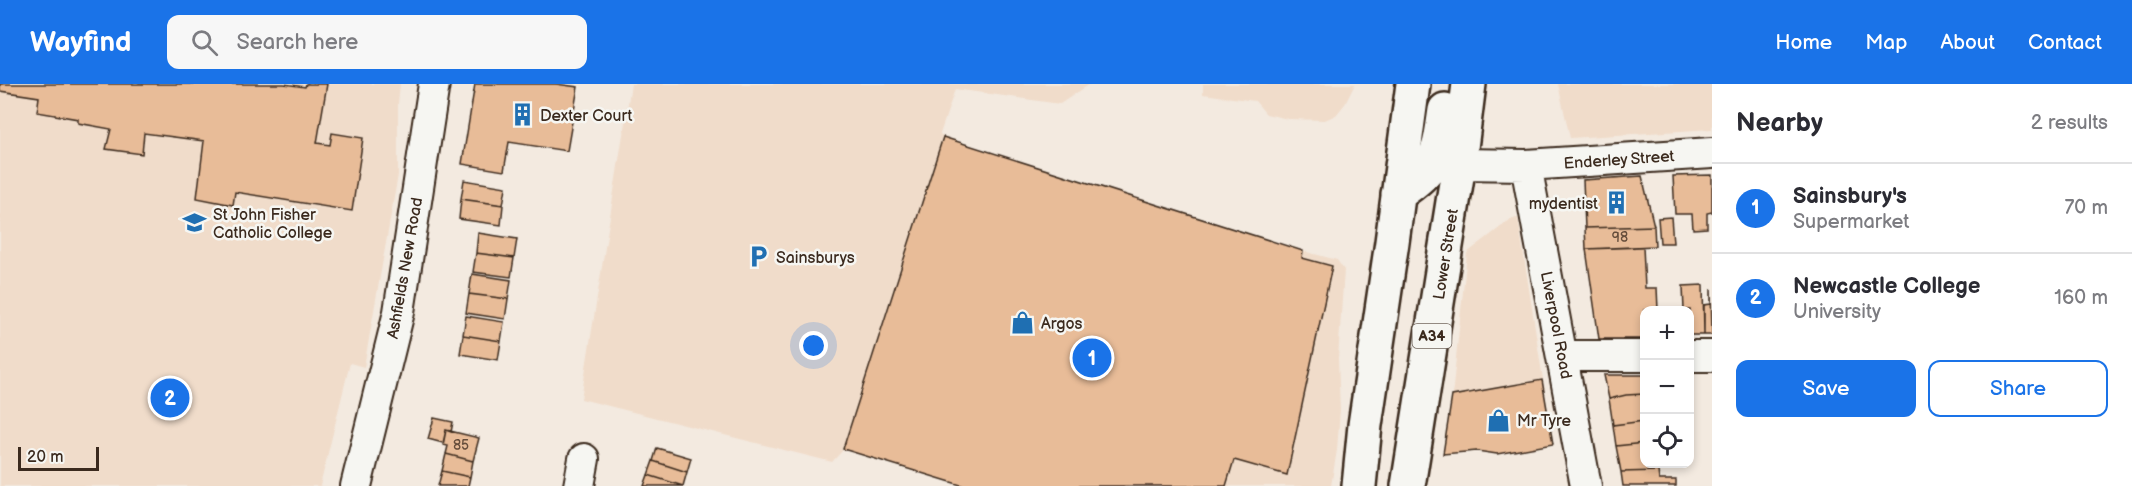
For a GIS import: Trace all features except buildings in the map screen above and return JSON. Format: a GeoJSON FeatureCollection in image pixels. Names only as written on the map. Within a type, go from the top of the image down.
{"type":"FeatureCollection","features":[{"type":"Feature","properties":{"kind":"highway","name":"A34"},"geometry":{"type":"LineString","coordinates":[[1413,84],[1429,175]]}},
{"type":"Feature","properties":{"kind":"highway"},"geometry":{"type":"LineString","coordinates":[[1429,175],[1438,152],[1448,84]]}},
{"type":"Feature","properties":{"kind":"highway","name":"A34"},"geometry":{"type":"LineString","coordinates":[[1359,486],[1365,425],[1429,175],[1469,84]]}},
{"type":"Feature","properties":{"kind":"highway","name":"Lower Street"},"geometry":{"type":"LineString","coordinates":[[1408,486],[1429,175]]}},
{"type":"Feature","properties":{"kind":"street","name":"Ashfields New Road"},"geometry":{"type":"LineString","coordinates":[[356,486],[399,312],[434,84]]}},
{"type":"Feature","properties":{"kind":"street","name":"Enderley Street"},"geometry":{"type":"LineString","coordinates":[[1429,175],[1526,165],[1712,153]]}},
{"type":"Feature","properties":{"kind":"street","name":"Liverpool Road"},"geometry":{"type":"LineString","coordinates":[[1526,165],[1586,486]]}},
{"type":"Feature","properties":{"kind":"street"},"geometry":{"type":"LineString","coordinates":[[1563,356],[1640,356]]}},
{"type":"Feature","properties":{"kind":"street"},"geometry":{"type":"LineString","coordinates":[[1694,356],[1712,356]]}},
{"type":"Feature","properties":{"kind":"shaded area","name":"St John Fisher Catholic College"},"geometry":{"type":"Polygon","coordinates":[[[0,84],[400,84],[398,175],[364,367],[350,363],[320,486],[0,486],[0,84]]]}},
{"type":"Feature","properties":{"kind":"shaded area"},"geometry":{"type":"Polygon","coordinates":[[[631,84],[1090,84],[1060,104],[955,89],[940,134],[943,137],[1337,260],[1344,270],[1338,359],[1340,410],[1331,486],[964,486],[844,449],[832,462],[581,399],[631,84]]]}},
{"type":"Feature","properties":{"kind":"shaded area"},"geometry":{"type":"Polygon","coordinates":[[[1203,84],[1355,84],[1345,104],[1336,115],[1325,120],[1288,119],[1266,114],[1255,101],[1203,94],[1203,84]]]}},
{"type":"Feature","properties":{"kind":"shaded area"},"geometry":{"type":"Polygon","coordinates":[[[1558,84],[1712,84],[1712,129],[1570,138],[1558,84]]]}},
{"type":"Feature","properties":{"kind":"shaded area"},"geometry":{"type":"Polygon","coordinates":[[[1518,218],[1553,444],[1497,454],[1477,451],[1443,454],[1452,396],[1467,253],[1511,219],[1518,218]]]}},
{"type":"Feature","properties":{"kind":"place","name":"Dexter Court"},"geometry":{"type":"Point","coordinates":[522,115]}},
{"type":"Feature","properties":{"kind":"place","name":"mydentist"},"geometry":{"type":"Point","coordinates":[1616,203]}},
{"type":"Feature","properties":{"kind":"place","name":"St John Fisher Catholic College"},"geometry":{"type":"Point","coordinates":[195,223]}},
{"type":"Feature","properties":{"kind":"place","name":"Sainsburys"},"geometry":{"type":"Point","coordinates":[758,257]}},
{"type":"Feature","properties":{"kind":"place","name":"Argos"},"geometry":{"type":"Point","coordinates":[1023,323]}},
{"type":"Feature","properties":{"kind":"place","name":"Sainsbury's"},"geometry":{"type":"Point","coordinates":[1092,358]}},
{"type":"Feature","properties":{"kind":"place","name":"Newcastle College"},"geometry":{"type":"Point","coordinates":[170,398]}},
{"type":"Feature","properties":{"kind":"place","name":"Mr Tyre"},"geometry":{"type":"Point","coordinates":[1499,420]}}]}
